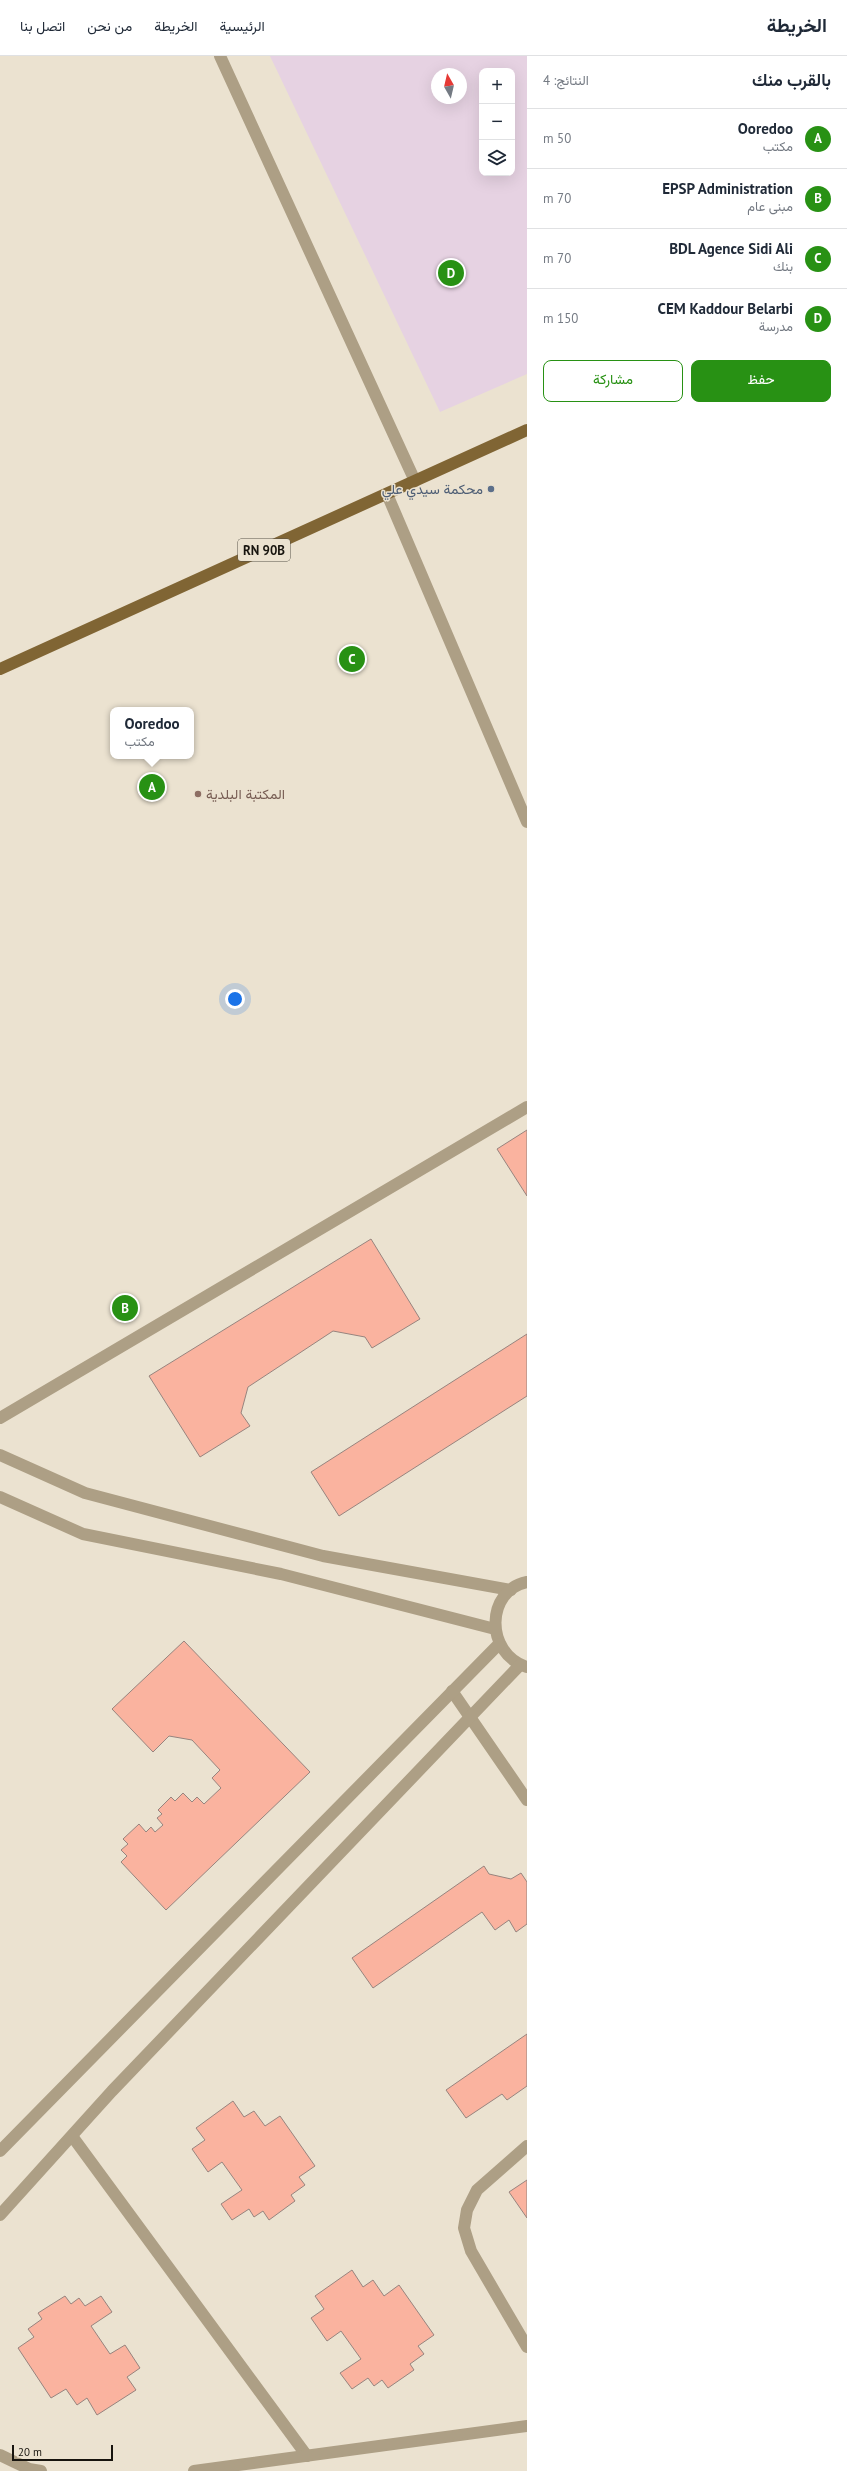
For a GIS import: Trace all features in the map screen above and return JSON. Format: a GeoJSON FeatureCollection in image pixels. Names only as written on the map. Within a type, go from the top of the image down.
{"type":"FeatureCollection","features":[{"type":"Feature","properties":{"kind":"main road","name":"RN 90B"},"geometry":{"type":"LineString","coordinates":[[0,669],[527,430]]}},
{"type":"Feature","properties":{"kind":"street"},"geometry":{"type":"LineString","coordinates":[[220,56],[416,481]]}},
{"type":"Feature","properties":{"kind":"street"},"geometry":{"type":"LineString","coordinates":[[387,494],[527,822]]}},
{"type":"Feature","properties":{"kind":"street"},"geometry":{"type":"LineString","coordinates":[[0,1418],[527,1107]]}},
{"type":"Feature","properties":{"kind":"street"},"geometry":{"type":"LineString","coordinates":[[0,1455],[85,1493],[315,1554],[511,1590]]}},
{"type":"Feature","properties":{"kind":"street"},"geometry":{"type":"LineString","coordinates":[[0,1497],[83,1534],[281,1574],[495,1629]]}},
{"type":"Feature","properties":{"kind":"street"},"geometry":{"type":"LineString","coordinates":[[0,2215],[72,2136],[471,1716],[523,1666],[507,1656],[499,1644],[495,1629],[496,1615],[501,1601],[511,1590],[527,1582]]}},
{"type":"Feature","properties":{"kind":"street"},"geometry":{"type":"LineString","coordinates":[[0,2151],[499,1644]]}},
{"type":"Feature","properties":{"kind":"street"},"geometry":{"type":"LineString","coordinates":[[452,1691],[471,1716],[527,1800]]}},
{"type":"Feature","properties":{"kind":"street"},"geometry":{"type":"LineString","coordinates":[[72,2136],[307,2456]]}},
{"type":"Feature","properties":{"kind":"street"},"geometry":{"type":"LineString","coordinates":[[527,2146],[477,2190],[467,2210],[464,2228],[471,2251],[527,2347]]}},
{"type":"Feature","properties":{"kind":"street"},"geometry":{"type":"LineString","coordinates":[[194,2471],[527,2426]]}},
{"type":"Feature","properties":{"kind":"street"},"geometry":{"type":"LineString","coordinates":[[0,2455],[29,2469],[40,2471]]}},
{"type":"Feature","properties":{"kind":"shaded area"},"geometry":{"type":"Polygon","coordinates":[[[270,56],[527,56],[527,374],[440,412],[270,56]]]}},
{"type":"Feature","properties":{"kind":"building"},"geometry":{"type":"Polygon","coordinates":[[[527,1130],[527,1196],[497,1149],[527,1130]]]}},
{"type":"Feature","properties":{"kind":"building"},"geometry":{"type":"Polygon","coordinates":[[[371,1239],[420,1319],[372,1348],[365,1337],[333,1331],[248,1387],[241,1413],[250,1426],[200,1457],[149,1376],[371,1239]]]}},
{"type":"Feature","properties":{"kind":"building"},"geometry":{"type":"Polygon","coordinates":[[[527,1334],[527,1396],[339,1516],[311,1472],[527,1334]]]}},
{"type":"Feature","properties":{"kind":"building"},"geometry":{"type":"Polygon","coordinates":[[[184,1641],[310,1772],[166,1910],[121,1862],[127,1856],[121,1850],[128,1844],[123,1839],[139,1824],[146,1832],[151,1827],[155,1832],[163,1825],[157,1818],[162,1814],[158,1810],[171,1797],[175,1801],[183,1793],[192,1802],[197,1797],[204,1804],[221,1788],[212,1778],[220,1770],[192,1740],[169,1736],[153,1752],[112,1709],[184,1641]]]}},
{"type":"Feature","properties":{"kind":"building"},"geometry":{"type":"Polygon","coordinates":[[[484,1866],[489,1874],[511,1879],[521,1873],[527,1882],[527,1924],[516,1932],[509,1920],[495,1930],[482,1912],[373,1988],[352,1958],[484,1866]]]}},
{"type":"Feature","properties":{"kind":"building"},"geometry":{"type":"Polygon","coordinates":[[[527,2034],[527,2086],[507,2100],[502,2094],[466,2118],[446,2090],[527,2034]]]}},
{"type":"Feature","properties":{"kind":"building"},"geometry":{"type":"Polygon","coordinates":[[[233,2101],[244,2117],[254,2111],[265,2126],[280,2116],[315,2166],[299,2177],[305,2185],[291,2195],[295,2201],[269,2220],[263,2211],[254,2217],[249,2209],[232,2220],[221,2204],[242,2190],[222,2162],[208,2172],[192,2149],[205,2140],[196,2128],[233,2101]]]}},
{"type":"Feature","properties":{"kind":"building"},"geometry":{"type":"Polygon","coordinates":[[[527,2180],[527,2218],[509,2192],[527,2180]]]}},
{"type":"Feature","properties":{"kind":"building"},"geometry":{"type":"Polygon","coordinates":[[[352,2270],[363,2287],[373,2280],[384,2296],[399,2285],[434,2335],[418,2346],[424,2354],[410,2364],[414,2370],[388,2388],[382,2380],[374,2386],[368,2378],[352,2389],[340,2373],[361,2359],[341,2331],[327,2341],[311,2318],[324,2309],[315,2296],[352,2270]]]}},
{"type":"Feature","properties":{"kind":"building"},"geometry":{"type":"Polygon","coordinates":[[[65,2296],[71,2304],[79,2298],[85,2306],[101,2296],[112,2312],[91,2326],[110,2354],[125,2345],[140,2368],[127,2377],[136,2390],[97,2415],[87,2398],[77,2405],[66,2389],[51,2398],[18,2348],[34,2337],[28,2329],[42,2319],[38,2313],[65,2296]]]}},
{"type":"Feature","properties":{"kind":"place","name":"CEM Kaddour Belarbi"},"geometry":{"type":"Point","coordinates":[451,273]}},
{"type":"Feature","properties":{"kind":"place","name":"محكمة سيدي علي"},"geometry":{"type":"Point","coordinates":[491,489]}},
{"type":"Feature","properties":{"kind":"place","name":"BDL Agence Sidi Ali"},"geometry":{"type":"Point","coordinates":[352,659]}},
{"type":"Feature","properties":{"kind":"place","name":"Ooredoo"},"geometry":{"type":"Point","coordinates":[152,787]}},
{"type":"Feature","properties":{"kind":"place","name":"المكتبة البلدية"},"geometry":{"type":"Point","coordinates":[198,794]}},
{"type":"Feature","properties":{"kind":"place","name":"EPSP Administration"},"geometry":{"type":"Point","coordinates":[125,1308]}}]}
